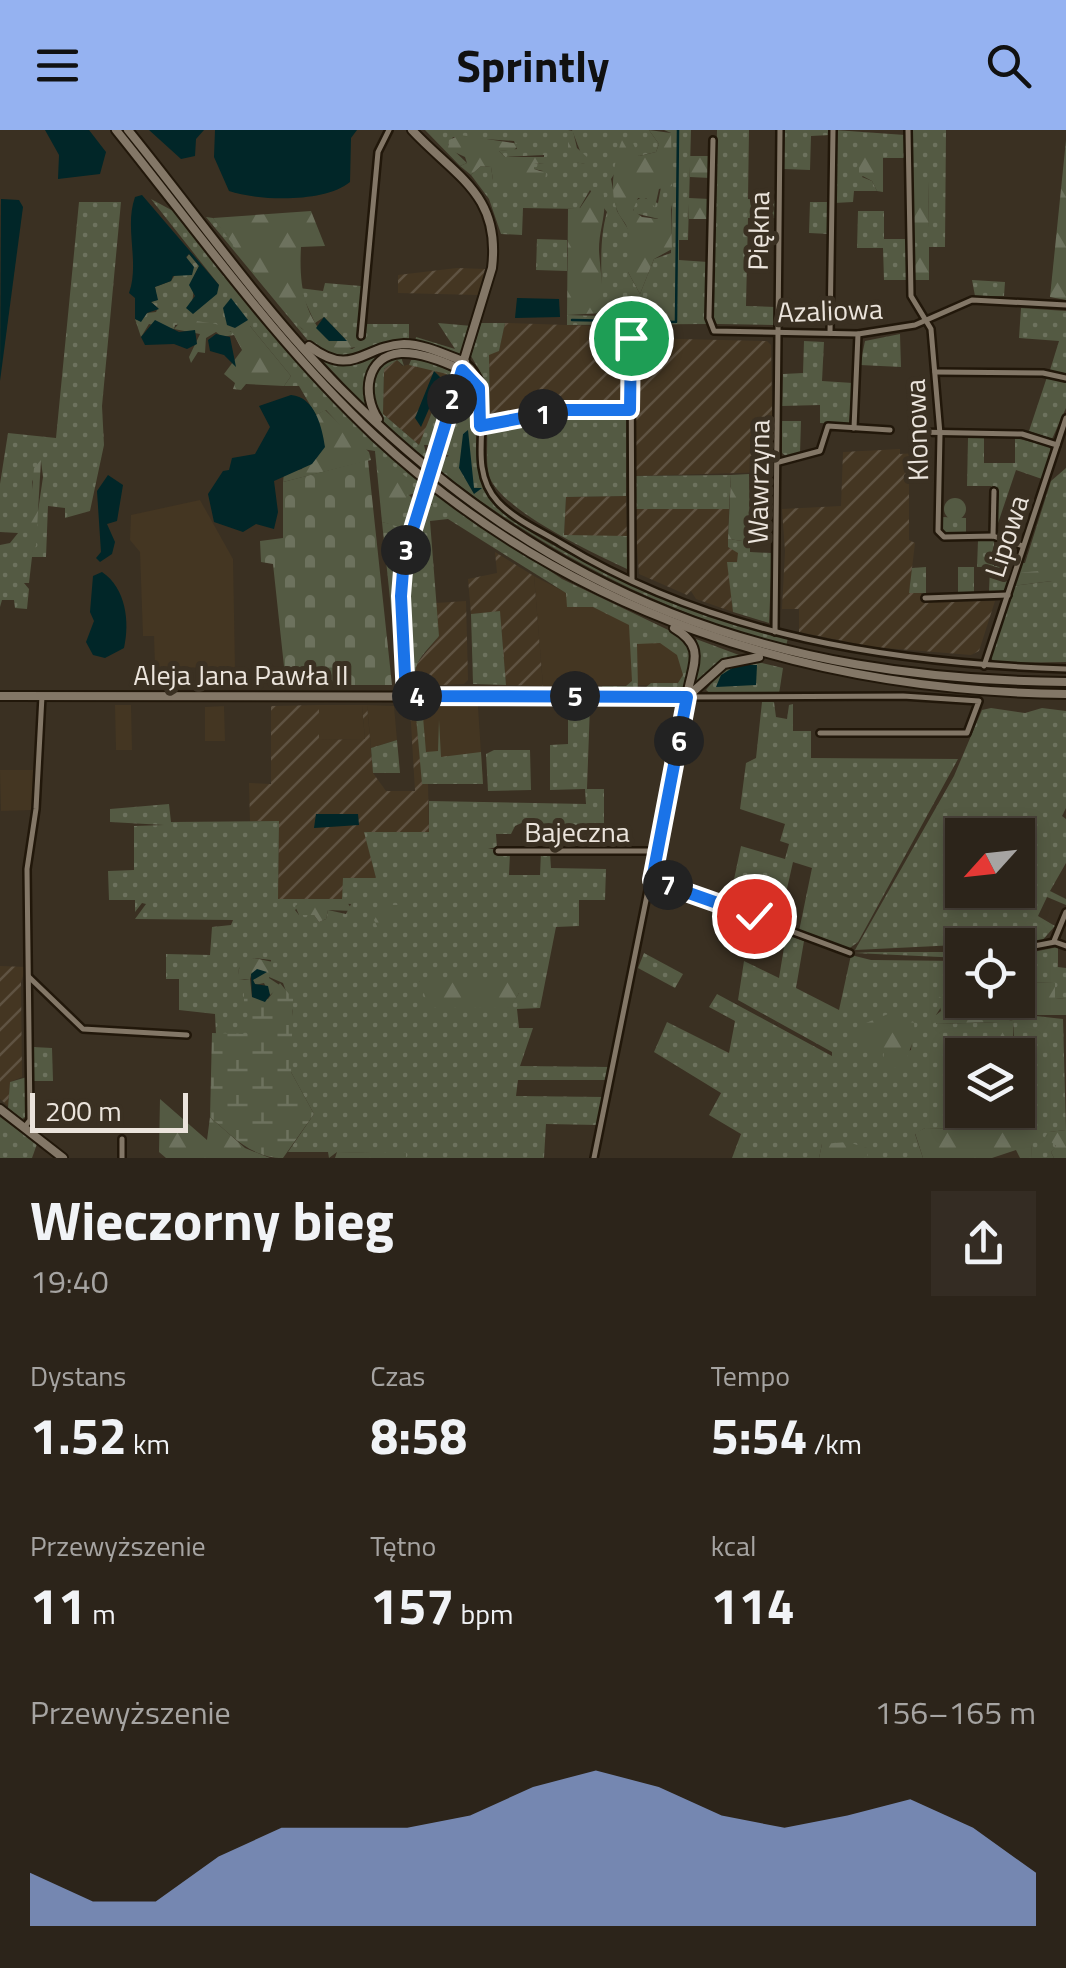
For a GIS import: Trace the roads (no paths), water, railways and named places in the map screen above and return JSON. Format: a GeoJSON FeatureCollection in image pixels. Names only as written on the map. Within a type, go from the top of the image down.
{"type":"FeatureCollection","features":[{"type":"Feature","properties":{"kind":"main road"},"geometry":{"type":"LineString","coordinates":[[116,130],[289,344],[374,435],[474,516],[565,573],[685,635],[696,648],[697,661],[687,697]]}},
{"type":"Feature","properties":{"kind":"main road"},"geometry":{"type":"LineString","coordinates":[[128,130],[338,385],[401,446],[496,519],[564,562],[658,608],[792,653],[918,676],[1066,682]]}},
{"type":"Feature","properties":{"kind":"main road"},"geometry":{"type":"LineString","coordinates":[[406,696],[402,574],[420,502],[492,268],[492,227],[472,187],[412,130]]}},
{"type":"Feature","properties":{"kind":"main road"},"geometry":{"type":"LineString","coordinates":[[290,330],[336,361],[351,362],[404,344],[463,366]]}},
{"type":"Feature","properties":{"kind":"main road"},"geometry":{"type":"LineString","coordinates":[[401,446],[369,403],[367,387],[373,370],[392,355],[406,353],[463,366]]}},
{"type":"Feature","properties":{"kind":"main road"},"geometry":{"type":"LineString","coordinates":[[654,617],[771,658],[903,684],[1066,694]]}},
{"type":"Feature","properties":{"kind":"main road"},"geometry":{"type":"LineString","coordinates":[[687,697],[724,664],[771,658]]}},
{"type":"Feature","properties":{"kind":"main road","name":"Aleja Jana Pawła II"},"geometry":{"type":"LineString","coordinates":[[0,696],[687,697]]}},
{"type":"Feature","properties":{"kind":"main road"},"geometry":{"type":"LineString","coordinates":[[0,1109],[63,1158]]}},
{"type":"Feature","properties":{"kind":"street"},"geometry":{"type":"LineString","coordinates":[[361,336],[378,152],[389,130]]}},
{"type":"Feature","properties":{"kind":"street","name":"Piękna"},"geometry":{"type":"LineString","coordinates":[[777,332],[780,130]]}},
{"type":"Feature","properties":{"kind":"street"},"geometry":{"type":"LineString","coordinates":[[830,334],[833,130]]}},
{"type":"Feature","properties":{"kind":"street","name":"Klonowa"},"geometry":{"type":"LineString","coordinates":[[908,130],[911,296],[927,320],[935,372],[940,434],[938,528],[944,537],[993,536]]}},
{"type":"Feature","properties":{"kind":"street","name":"Azaliowa"},"geometry":{"type":"LineString","coordinates":[[713,140],[711,328],[858,334],[927,320],[978,299],[1066,304]]}},
{"type":"Feature","properties":{"kind":"street","name":"Wawrzyna"},"geometry":{"type":"LineString","coordinates":[[775,632],[777,332]]}},
{"type":"Feature","properties":{"kind":"street"},"geometry":{"type":"LineString","coordinates":[[854,428],[858,334]]}},
{"type":"Feature","properties":{"kind":"street"},"geometry":{"type":"LineString","coordinates":[[631,338],[632,580]]}},
{"type":"Feature","properties":{"kind":"street"},"geometry":{"type":"LineString","coordinates":[[463,366],[480,378],[483,476],[498,502],[583,557],[632,580],[775,632],[868,653],[984,666],[1066,668]]}},
{"type":"Feature","properties":{"kind":"street"},"geometry":{"type":"LineString","coordinates":[[935,372],[1044,373],[1066,378]]}},
{"type":"Feature","properties":{"kind":"street"},"geometry":{"type":"LineString","coordinates":[[480,426],[564,410],[630,410]]}},
{"type":"Feature","properties":{"kind":"street","name":"Lipowa"},"geometry":{"type":"LineString","coordinates":[[984,666],[1066,418]]}},
{"type":"Feature","properties":{"kind":"street"},"geometry":{"type":"LineString","coordinates":[[778,462],[819,452],[826,427],[890,430]]}},
{"type":"Feature","properties":{"kind":"street"},"geometry":{"type":"LineString","coordinates":[[914,432],[1022,434],[1057,445]]}},
{"type":"Feature","properties":{"kind":"street"},"geometry":{"type":"LineString","coordinates":[[994,491],[993,536],[1023,546]]}},
{"type":"Feature","properties":{"kind":"street"},"geometry":{"type":"LineString","coordinates":[[925,598],[1008,595]]}},
{"type":"Feature","properties":{"kind":"street"},"geometry":{"type":"LineString","coordinates":[[24,1128],[30,1120],[27,869],[36,809],[42,696]]}},
{"type":"Feature","properties":{"kind":"street","name":"Aleja Jana Pawła II"},"geometry":{"type":"LineString","coordinates":[[687,697],[903,696],[979,701],[967,734],[820,733]]}},
{"type":"Feature","properties":{"kind":"street"},"geometry":{"type":"LineString","coordinates":[[594,1158],[687,697]]}},
{"type":"Feature","properties":{"kind":"street","name":"Bajeczna"},"geometry":{"type":"LineString","coordinates":[[498,850],[657,851]]}},
{"type":"Feature","properties":{"kind":"street"},"geometry":{"type":"LineString","coordinates":[[652,880],[850,954]]}},
{"type":"Feature","properties":{"kind":"street"},"geometry":{"type":"LineString","coordinates":[[1055,942],[1066,912]]}},
{"type":"Feature","properties":{"kind":"street"},"geometry":{"type":"LineString","coordinates":[[1035,946],[1055,942],[1066,946]]}},
{"type":"Feature","properties":{"kind":"street"},"geometry":{"type":"LineString","coordinates":[[29,976],[83,1030],[187,1035]]}},
{"type":"Feature","properties":{"kind":"street"},"geometry":{"type":"LineString","coordinates":[[122,1138],[122,1158]]}},
{"type":"Feature","properties":{"kind":"water"},"geometry":{"type":"Polygon","coordinates":[[[45,130],[89,130],[106,152],[100,174],[58,179],[59,155],[45,130]]]}},
{"type":"Feature","properties":{"kind":"water"},"geometry":{"type":"Polygon","coordinates":[[[149,130],[204,130],[196,139],[195,156],[181,159],[149,130]]]}},
{"type":"Feature","properties":{"kind":"water"},"geometry":{"type":"Polygon","coordinates":[[[215,130],[357,130],[351,138],[350,182],[309,197],[257,197],[229,191],[214,157],[215,130]]]}},
{"type":"Feature","properties":{"kind":"water"},"geometry":{"type":"Polygon","coordinates":[[[142,195],[219,285],[217,294],[193,314],[186,308],[195,296],[189,285],[199,266],[189,254],[186,257],[194,267],[192,275],[173,276],[171,281],[155,287],[158,300],[151,302],[159,309],[147,313],[141,322],[135,319],[135,298],[129,293],[133,269],[131,221],[135,197],[142,195]]]}},
{"type":"Feature","properties":{"kind":"water"},"geometry":{"type":"Polygon","coordinates":[[[1,199],[19,200],[23,207],[0,381],[1,199]]]}},
{"type":"Feature","properties":{"kind":"water"},"geometry":{"type":"Polygon","coordinates":[[[231,298],[248,320],[235,328],[227,325],[223,308],[231,298]]]}},
{"type":"Feature","properties":{"kind":"water"},"geometry":{"type":"Polygon","coordinates":[[[517,298],[559,299],[560,317],[515,318],[517,298]]]}},
{"type":"Feature","properties":{"kind":"water"},"geometry":{"type":"Polygon","coordinates":[[[324,317],[347,341],[329,341],[316,328],[324,317]]]}},
{"type":"Feature","properties":{"kind":"water"},"geometry":{"type":"Polygon","coordinates":[[[155,320],[179,332],[195,330],[197,344],[187,349],[174,344],[145,345],[141,337],[155,320]]]}},
{"type":"Feature","properties":{"kind":"water"},"geometry":{"type":"Polygon","coordinates":[[[216,334],[230,337],[236,367],[224,355],[210,351],[208,340],[216,334]]]}},
{"type":"Feature","properties":{"kind":"water"},"geometry":{"type":"Polygon","coordinates":[[[434,371],[442,379],[421,427],[415,418],[434,371]]]}},
{"type":"Feature","properties":{"kind":"water"},"geometry":{"type":"Polygon","coordinates":[[[291,395],[312,407],[325,447],[312,464],[274,481],[278,512],[274,529],[256,524],[243,532],[214,522],[208,494],[223,471],[229,470],[232,458],[255,454],[270,427],[259,406],[291,395]]]}},
{"type":"Feature","properties":{"kind":"water"},"geometry":{"type":"Polygon","coordinates":[[[468,430],[474,488],[482,488],[474,494],[459,468],[463,434],[468,430]]]}},
{"type":"Feature","properties":{"kind":"water"},"geometry":{"type":"Polygon","coordinates":[[[108,475],[123,485],[117,521],[107,524],[115,542],[112,554],[100,562],[96,558],[101,552],[97,491],[108,475]]]}},
{"type":"Feature","properties":{"kind":"water"},"geometry":{"type":"Polygon","coordinates":[[[102,572],[121,596],[126,627],[124,648],[105,658],[93,655],[86,642],[94,621],[90,612],[93,576],[102,572]]]}},
{"type":"Feature","properties":{"kind":"water"},"geometry":{"type":"Polygon","coordinates":[[[737,665],[757,665],[756,685],[716,687],[721,675],[737,665]]]}},
{"type":"Feature","properties":{"kind":"water"},"geometry":{"type":"Polygon","coordinates":[[[316,814],[358,814],[359,825],[314,828],[316,814]]]}},
{"type":"Feature","properties":{"kind":"water"},"geometry":{"type":"Polygon","coordinates":[[[257,969],[267,972],[253,980],[268,986],[270,995],[265,1002],[252,997],[251,974],[257,969]]]}},
{"type":"Feature","properties":{"kind":"waterway"},"geometry":{"type":"LineString","coordinates":[[572,320],[676,322],[678,130]]}}]}
